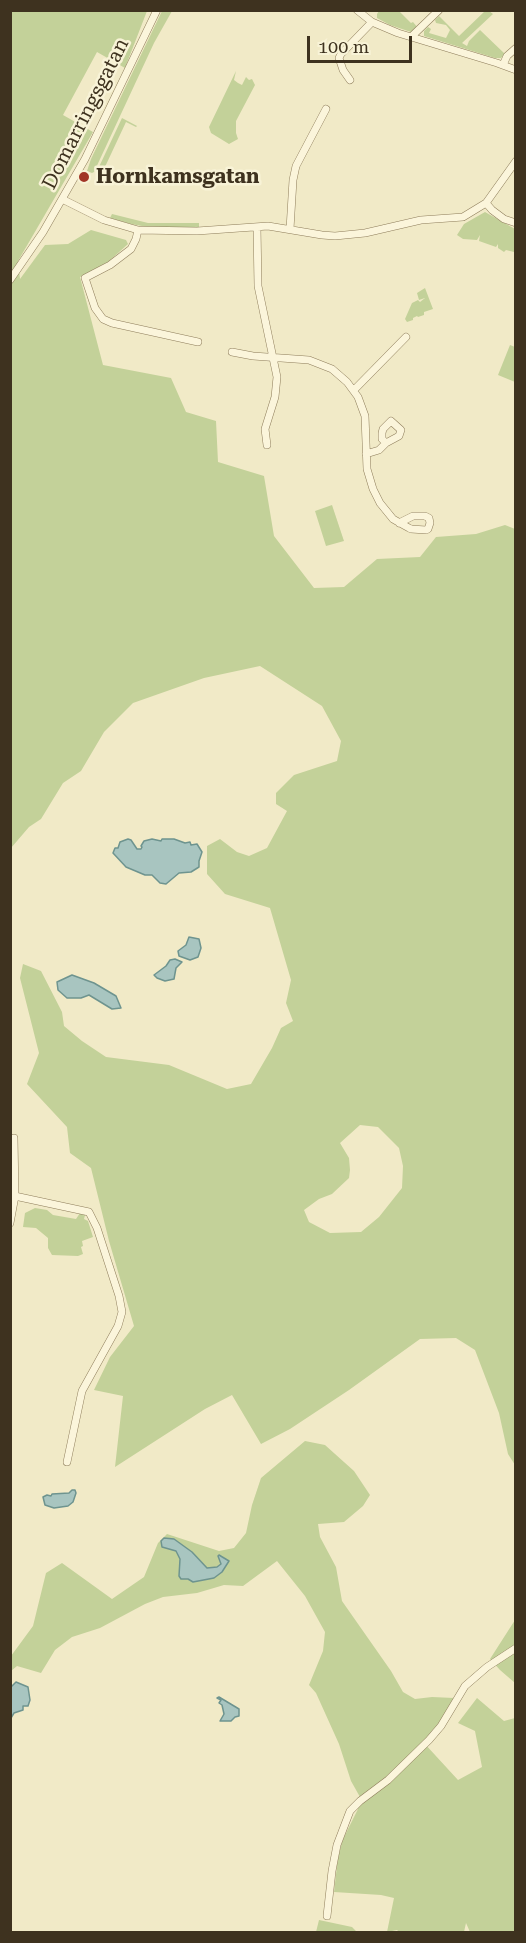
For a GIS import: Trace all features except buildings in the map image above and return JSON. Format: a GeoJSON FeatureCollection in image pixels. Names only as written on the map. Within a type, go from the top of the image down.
{"type":"FeatureCollection","features":[{"type":"Feature","properties":{"kind":"street","name":"Domarringsgatan"},"geometry":{"type":"LineString","coordinates":[[10,280],[43,232],[62,199],[108,114],[157,10]]}},
{"type":"Feature","properties":{"kind":"street"},"geometry":{"type":"LineString","coordinates":[[357,10],[372,22],[411,37],[516,70]]}},
{"type":"Feature","properties":{"kind":"street"},"geometry":{"type":"LineString","coordinates":[[411,37],[439,10]]}},
{"type":"Feature","properties":{"kind":"street"},"geometry":{"type":"LineString","coordinates":[[350,80],[343,70],[340,54],[372,22]]}},
{"type":"Feature","properties":{"kind":"street"},"geometry":{"type":"LineString","coordinates":[[503,65],[507,56],[516,48]]}},
{"type":"Feature","properties":{"kind":"street"},"geometry":{"type":"LineString","coordinates":[[290,228],[296,166],[326,109]]}},
{"type":"Feature","properties":{"kind":"street"},"geometry":{"type":"LineString","coordinates":[[62,199],[104,219],[138,230],[290,228],[335,236],[365,233],[421,220],[463,217],[486,203],[516,161]]}},
{"type":"Feature","properties":{"kind":"street"},"geometry":{"type":"LineString","coordinates":[[486,203],[504,219],[516,223]]}},
{"type":"Feature","properties":{"kind":"street"},"geometry":{"type":"LineString","coordinates":[[257,227],[258,286],[278,377],[265,429],[267,445]]}},
{"type":"Feature","properties":{"kind":"street"},"geometry":{"type":"LineString","coordinates":[[138,230],[131,249],[110,265],[85,278],[95,308],[103,319],[112,323],[198,342]]}},
{"type":"Feature","properties":{"kind":"street"},"geometry":{"type":"LineString","coordinates":[[354,390],[406,337]]}},
{"type":"Feature","properties":{"kind":"street"},"geometry":{"type":"LineString","coordinates":[[232,352],[253,356],[309,360],[324,365],[340,375],[354,390],[365,416],[366,454],[373,489],[384,509],[399,523]]}},
{"type":"Feature","properties":{"kind":"street"},"geometry":{"type":"LineString","coordinates":[[366,454],[379,450],[386,443]]}},
{"type":"Feature","properties":{"kind":"street"},"geometry":{"type":"LineString","coordinates":[[10,1223],[14,1138]]}},
{"type":"Feature","properties":{"kind":"street"},"geometry":{"type":"LineString","coordinates":[[13,1196],[89,1212],[97,1228],[119,1296],[122,1312],[118,1326],[82,1391],[67,1462]]}},
{"type":"Feature","properties":{"kind":"street"},"geometry":{"type":"LineString","coordinates":[[327,1916],[337,1845],[350,1812],[355,1805],[388,1780],[429,1740],[441,1726],[465,1686],[487,1667],[516,1648]]}},
{"type":"Feature","properties":{"kind":"green space"},"geometry":{"type":"Polygon","coordinates":[[[10,11],[147,11],[125,68],[97,52],[63,115],[93,132],[18,261],[20,279],[45,245],[68,244],[91,230],[126,240],[128,244],[108,262],[80,277],[103,365],[171,378],[186,412],[216,421],[218,462],[264,476],[274,536],[314,588],[344,587],[377,559],[420,557],[436,537],[476,534],[505,525],[515,529],[515,1465],[508,1454],[499,1413],[475,1350],[456,1338],[420,1339],[290,1429],[261,1444],[232,1395],[205,1409],[115,1467],[123,1396],[94,1390],[110,1357],[134,1326],[109,1241],[91,1168],[70,1153],[67,1127],[27,1084],[39,1053],[20,978],[23,964],[41,971],[62,1012],[64,1026],[106,1057],[169,1065],[227,1089],[251,1084],[281,1028],[293,1021],[286,1003],[291,980],[270,908],[225,894],[207,874],[207,846],[220,839],[237,852],[249,856],[267,848],[287,811],[276,804],[276,793],[294,775],[337,761],[341,741],[322,706],[260,666],[204,678],[133,703],[104,732],[81,771],[63,783],[41,819],[29,827],[11,848],[10,11]],[[360,1125],[340,1143],[349,1158],[349,1178],[332,1194],[319,1199],[304,1210],[309,1222],[330,1233],[361,1232],[379,1217],[402,1188],[403,1166],[399,1148],[378,1127],[360,1125]]]}},
{"type":"Feature","properties":{"kind":"green space"},"geometry":{"type":"Polygon","coordinates":[[[162,11],[172,11],[154,43],[94,172],[87,171],[91,159],[162,11]]]}},
{"type":"Feature","properties":{"kind":"green space"},"geometry":{"type":"Polygon","coordinates":[[[379,11],[399,11],[418,28],[411,32],[390,25],[377,18],[379,11]]]}},
{"type":"Feature","properties":{"kind":"green space"},"geometry":{"type":"Polygon","coordinates":[[[485,11],[493,14],[462,43],[467,46],[480,30],[505,54],[501,58],[424,36],[424,31],[428,27],[431,29],[429,33],[446,38],[450,30],[446,25],[436,23],[435,20],[439,16],[459,36],[485,11]]]}},
{"type":"Feature","properties":{"kind":"green space"},"geometry":{"type":"Polygon","coordinates":[[[236,71],[234,80],[238,83],[242,85],[246,77],[249,80],[252,79],[255,85],[236,121],[238,139],[229,144],[211,133],[209,127],[236,71]]]}},
{"type":"Feature","properties":{"kind":"green space"},"geometry":{"type":"Polygon","coordinates":[[[122,118],[137,126],[126,122],[104,169],[100,170],[98,169],[122,118]]]}},
{"type":"Feature","properties":{"kind":"green space"},"geometry":{"type":"Polygon","coordinates":[[[485,212],[515,229],[514,252],[506,250],[504,252],[498,248],[498,244],[496,247],[479,241],[480,235],[477,240],[463,239],[457,235],[464,224],[485,212]]]}},
{"type":"Feature","properties":{"kind":"green space"},"geometry":{"type":"Polygon","coordinates":[[[112,214],[148,223],[199,223],[199,228],[153,228],[110,218],[112,214]]]}},
{"type":"Feature","properties":{"kind":"green space"},"geometry":{"type":"Polygon","coordinates":[[[425,288],[433,309],[407,322],[405,319],[412,303],[418,300],[420,302],[425,298],[419,300],[417,293],[425,288]]]}},
{"type":"Feature","properties":{"kind":"green space"},"geometry":{"type":"Polygon","coordinates":[[[510,345],[515,347],[515,382],[498,375],[510,345]]]}},
{"type":"Feature","properties":{"kind":"green space"},"geometry":{"type":"Polygon","coordinates":[[[332,505],[344,541],[326,546],[315,511],[332,505]]]}},
{"type":"Feature","properties":{"kind":"green space"},"geometry":{"type":"Polygon","coordinates":[[[35,1208],[47,1210],[53,1215],[76,1219],[80,1213],[85,1215],[84,1219],[88,1221],[93,1237],[82,1241],[83,1254],[78,1256],[52,1255],[48,1248],[48,1238],[36,1228],[23,1227],[25,1213],[35,1208]]]}},
{"type":"Feature","properties":{"kind":"green space"},"geometry":{"type":"Polygon","coordinates":[[[305,1441],[325,1445],[354,1471],[370,1495],[363,1506],[344,1522],[318,1524],[320,1537],[336,1567],[342,1601],[403,1692],[415,1699],[454,1698],[424,1743],[458,1780],[482,1767],[475,1731],[458,1723],[477,1698],[504,1721],[515,1718],[515,1932],[470,1932],[466,1923],[464,1932],[399,1932],[397,1930],[387,1932],[394,1898],[334,1892],[338,1857],[343,1839],[358,1809],[360,1797],[351,1781],[339,1744],[316,1693],[309,1685],[323,1651],[325,1632],[305,1596],[277,1561],[243,1586],[224,1585],[197,1593],[163,1597],[100,1628],[72,1637],[55,1650],[41,1673],[17,1666],[11,1671],[11,1656],[33,1626],[46,1573],[62,1563],[112,1599],[144,1577],[158,1543],[167,1534],[219,1551],[234,1548],[246,1533],[261,1478],[305,1441]],[[184,1548],[177,1551],[180,1560],[179,1576],[199,1581],[209,1579],[226,1561],[218,1556],[221,1564],[207,1568],[192,1552],[184,1548]]]}},
{"type":"Feature","properties":{"kind":"green space"},"geometry":{"type":"Polygon","coordinates":[[[515,1620],[515,1683],[490,1659],[515,1620]]]}},
{"type":"Feature","properties":{"kind":"green space"},"geometry":{"type":"Polygon","coordinates":[[[319,1920],[352,1927],[357,1932],[316,1932],[319,1920]]]}},
{"type":"Feature","properties":{"kind":"water"},"geometry":{"type":"Polygon","coordinates":[[[128,839],[137,849],[141,849],[144,841],[152,839],[161,841],[162,839],[174,839],[185,843],[190,842],[191,845],[197,844],[202,852],[199,867],[191,872],[179,873],[166,884],[160,883],[152,875],[145,875],[126,867],[113,853],[120,842],[128,839]]]}},
{"type":"Feature","properties":{"kind":"water"},"geometry":{"type":"Polygon","coordinates":[[[189,937],[199,939],[201,948],[198,957],[190,960],[179,956],[178,951],[186,945],[189,937]]]}},
{"type":"Feature","properties":{"kind":"water"},"geometry":{"type":"Polygon","coordinates":[[[175,959],[182,962],[176,968],[174,979],[165,981],[154,975],[170,960],[175,959]]]}},
{"type":"Feature","properties":{"kind":"water"},"geometry":{"type":"Polygon","coordinates":[[[72,975],[94,983],[116,996],[121,1008],[112,1009],[89,995],[81,998],[67,998],[58,990],[57,982],[72,975]]]}},
{"type":"Feature","properties":{"kind":"water"},"geometry":{"type":"Polygon","coordinates":[[[72,1490],[76,1493],[73,1502],[68,1506],[54,1508],[45,1505],[43,1497],[69,1493],[72,1490]]]}},
{"type":"Feature","properties":{"kind":"water"},"geometry":{"type":"Polygon","coordinates":[[[164,1538],[174,1539],[192,1552],[207,1568],[221,1564],[219,1555],[229,1561],[222,1572],[214,1578],[193,1582],[181,1579],[179,1576],[180,1559],[176,1551],[162,1547],[161,1541],[164,1538]]]}},
{"type":"Feature","properties":{"kind":"water"},"geometry":{"type":"Polygon","coordinates":[[[16,1682],[28,1687],[30,1700],[28,1706],[23,1706],[23,1710],[14,1713],[11,1718],[11,1687],[16,1682]]]}},
{"type":"Feature","properties":{"kind":"water"},"geometry":{"type":"Polygon","coordinates":[[[219,1697],[239,1709],[239,1716],[231,1721],[220,1721],[224,1714],[222,1705],[219,1703],[221,1700],[217,1698],[219,1697]]]}},
{"type":"Feature","properties":{"kind":"place","name":"Hornkamsgatan"},"geometry":{"type":"Point","coordinates":[84,177]}}]}
